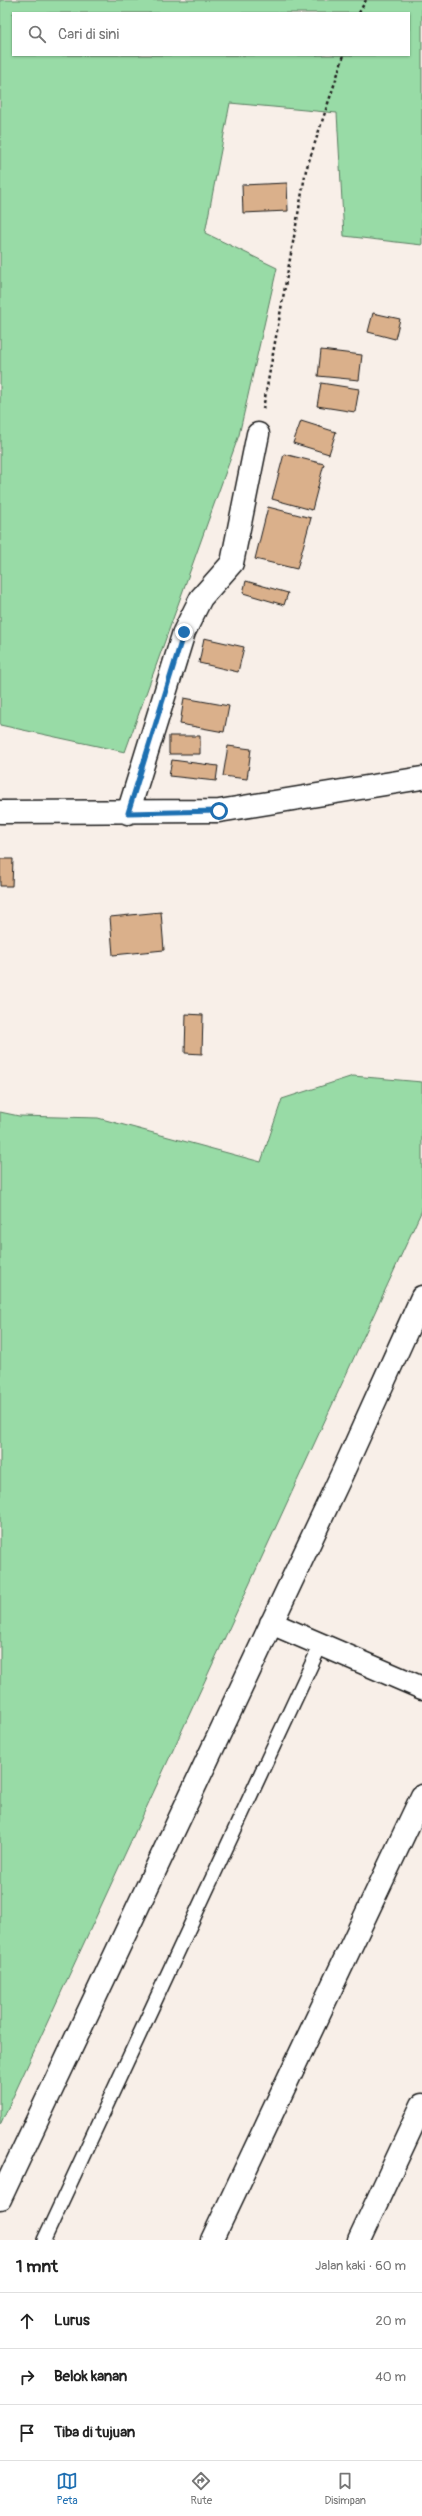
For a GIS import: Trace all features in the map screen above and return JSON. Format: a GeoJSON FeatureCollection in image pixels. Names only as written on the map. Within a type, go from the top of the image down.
{"type":"FeatureCollection","features":[{"type":"Feature","properties":{"kind":"street"},"geometry":{"type":"LineString","coordinates":[[128,813],[184,632],[201,598],[232,563],[258,434]]}},
{"type":"Feature","properties":{"kind":"street"},"geometry":{"type":"LineString","coordinates":[[0,812],[128,813],[219,811],[422,778]]}},
{"type":"Feature","properties":{"kind":"street"},"geometry":{"type":"LineString","coordinates":[[0,2199],[271,1623],[422,1297]]}},
{"type":"Feature","properties":{"kind":"street"},"geometry":{"type":"LineString","coordinates":[[271,1623],[422,1688]]}},
{"type":"Feature","properties":{"kind":"street"},"geometry":{"type":"LineString","coordinates":[[212,2240],[422,1796]]}},
{"type":"Feature","properties":{"kind":"street"},"geometry":{"type":"LineString","coordinates":[[358,2240],[422,2105]]}},
{"type":"Feature","properties":{"kind":"lane"},"geometry":{"type":"LineString","coordinates":[[44,2240],[321,1644]]}},
{"type":"Feature","properties":{"kind":"path"},"geometry":{"type":"LineString","coordinates":[[360,12],[366,0]]}},
{"type":"Feature","properties":{"kind":"path"},"geometry":{"type":"LineString","coordinates":[[258,434],[306,170],[344,56]]}},
{"type":"Feature","properties":{"kind":"green space"},"geometry":{"type":"Polygon","coordinates":[[[0,0],[422,0],[422,245],[344,236],[337,113],[230,103],[205,233],[277,268],[239,435],[125,752],[0,725],[0,0]]]}},
{"type":"Feature","properties":{"kind":"green space"},"geometry":{"type":"Polygon","coordinates":[[[353,1076],[422,1082],[422,1210],[0,2125],[0,1112],[19,1116],[98,1118],[261,1162],[282,1099],[353,1076]]]}},
{"type":"Feature","properties":{"kind":"building"},"geometry":{"type":"Polygon","coordinates":[[[287,183],[288,211],[243,213],[242,185],[287,183]]]}},
{"type":"Feature","properties":{"kind":"building"},"geometry":{"type":"Polygon","coordinates":[[[373,313],[400,319],[395,339],[368,332],[373,313]]]}},
{"type":"Feature","properties":{"kind":"building"},"geometry":{"type":"Polygon","coordinates":[[[321,350],[362,355],[359,380],[318,376],[321,350]]]}},
{"type":"Feature","properties":{"kind":"building"},"geometry":{"type":"Polygon","coordinates":[[[321,383],[359,389],[355,412],[317,406],[321,383]]]}},
{"type":"Feature","properties":{"kind":"building"},"geometry":{"type":"Polygon","coordinates":[[[301,421],[336,432],[329,454],[293,443],[301,421]]]}},
{"type":"Feature","properties":{"kind":"building"},"geometry":{"type":"Polygon","coordinates":[[[284,454],[324,464],[312,510],[272,499],[284,454]]]}},
{"type":"Feature","properties":{"kind":"building"},"geometry":{"type":"Polygon","coordinates":[[[268,507],[311,518],[297,569],[255,559],[268,507]]]}},
{"type":"Feature","properties":{"kind":"building"},"geometry":{"type":"Polygon","coordinates":[[[246,581],[288,593],[284,605],[243,593],[246,581]]]}},
{"type":"Feature","properties":{"kind":"building"},"geometry":{"type":"Polygon","coordinates":[[[204,638],[244,647],[238,672],[199,663],[204,638]]]}},
{"type":"Feature","properties":{"kind":"building"},"geometry":{"type":"Polygon","coordinates":[[[184,698],[229,706],[224,732],[180,724],[184,698]]]}},
{"type":"Feature","properties":{"kind":"building"},"geometry":{"type":"Polygon","coordinates":[[[169,736],[200,736],[200,754],[169,754],[169,736]]]}},
{"type":"Feature","properties":{"kind":"building"},"geometry":{"type":"Polygon","coordinates":[[[228,746],[251,749],[247,779],[223,776],[228,746]]]}},
{"type":"Feature","properties":{"kind":"building"},"geometry":{"type":"Polygon","coordinates":[[[172,760],[218,766],[216,781],[169,776],[172,760]]]}},
{"type":"Feature","properties":{"kind":"building"},"geometry":{"type":"Polygon","coordinates":[[[0,859],[13,859],[12,886],[0,886],[0,859]]]}},
{"type":"Feature","properties":{"kind":"building"},"geometry":{"type":"Polygon","coordinates":[[[161,912],[164,950],[113,955],[110,917],[161,912]]]}},
{"type":"Feature","properties":{"kind":"building"},"geometry":{"type":"Polygon","coordinates":[[[186,1014],[203,1015],[202,1054],[185,1053],[186,1014]]]}},
{"type":"Feature","properties":{"kind":"route"},"geometry":{"type":"LineString","coordinates":[[184,632],[128,813],[219,811]]}}]}
